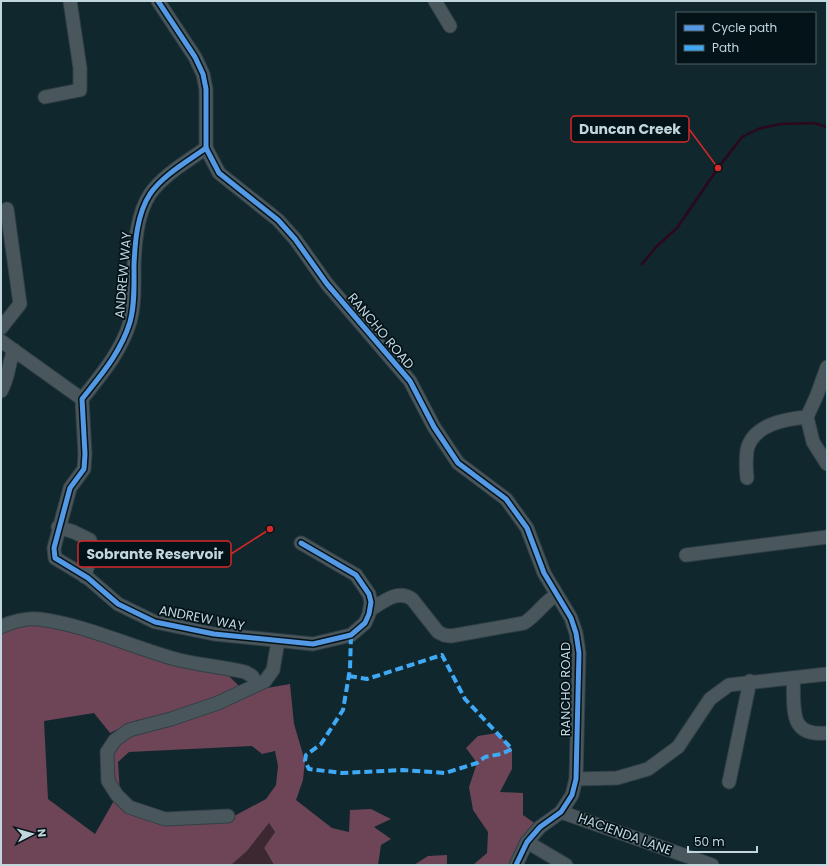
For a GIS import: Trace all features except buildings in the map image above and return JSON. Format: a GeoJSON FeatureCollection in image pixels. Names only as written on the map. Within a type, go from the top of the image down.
{"type":"FeatureCollection","features":[{"type":"Feature","properties":{"kind":"street"},"geometry":{"type":"LineString","coordinates":[[44,96],[80,90],[80,68],[70,1]]}},
{"type":"Feature","properties":{"kind":"street","name":"RANCHO ROAD"},"geometry":{"type":"LineString","coordinates":[[158,1],[196,57],[203,74],[206,89],[206,148],[219,173],[278,220],[295,238],[327,284],[410,381],[434,427],[458,463],[506,499],[527,528],[544,573],[571,618],[579,653],[576,779],[572,795],[561,812]]}},
{"type":"Feature","properties":{"kind":"street"},"geometry":{"type":"LineString","coordinates":[[435,1],[450,26]]}},
{"type":"Feature","properties":{"kind":"street","name":"ANDREW WAY"},"geometry":{"type":"LineString","coordinates":[[206,148],[171,174],[149,195],[140,216],[135,243],[133,299],[130,320],[124,342],[114,359],[82,399],[85,454],[84,469],[70,488],[58,527],[54,548],[55,558],[85,577],[118,604],[155,622],[214,634],[313,644],[351,635],[364,623],[370,610]]}},
{"type":"Feature","properties":{"kind":"street"},"geometry":{"type":"LineString","coordinates":[[1,328],[20,304],[7,209]]}},
{"type":"Feature","properties":{"kind":"street"},"geometry":{"type":"LineString","coordinates":[[1,341],[82,399]]}},
{"type":"Feature","properties":{"kind":"street"},"geometry":{"type":"LineString","coordinates":[[1,391],[8,381],[9,363],[14,350]]}},
{"type":"Feature","properties":{"kind":"street"},"geometry":{"type":"LineString","coordinates":[[827,367],[817,395],[806,417],[813,442],[827,464]]}},
{"type":"Feature","properties":{"kind":"street"},"geometry":{"type":"LineString","coordinates":[[747,478],[748,448],[757,434],[771,424],[789,418],[806,417]]}},
{"type":"Feature","properties":{"kind":"street"},"geometry":{"type":"LineString","coordinates":[[58,527],[74,532],[90,540],[92,547],[85,577]]}},
{"type":"Feature","properties":{"kind":"street"},"geometry":{"type":"LineString","coordinates":[[686,554],[827,537]]}},
{"type":"Feature","properties":{"kind":"street"},"geometry":{"type":"LineString","coordinates":[[301,543],[356,575],[369,594],[371,602],[370,610]]}},
{"type":"Feature","properties":{"kind":"street"},"geometry":{"type":"LineString","coordinates":[[370,610],[396,595],[406,595],[412,599],[438,632],[451,636],[524,623],[533,617],[544,603],[556,595]]}},
{"type":"Feature","properties":{"kind":"street"},"geometry":{"type":"LineString","coordinates":[[1,627],[13,622],[38,619],[89,631],[180,660],[245,672],[252,676],[257,684]]}},
{"type":"Feature","properties":{"kind":"street"},"geometry":{"type":"LineString","coordinates":[[228,816],[165,819],[129,807],[117,795],[108,782],[107,752],[115,740],[129,730],[172,719],[218,703],[265,681],[273,670],[278,641]]}},
{"type":"Feature","properties":{"kind":"street"},"geometry":{"type":"LineString","coordinates":[[576,779],[617,778],[648,769],[678,747],[710,699],[729,685],[827,674]]}},
{"type":"Feature","properties":{"kind":"street"},"geometry":{"type":"LineString","coordinates":[[793,678],[796,722],[803,731],[816,734],[827,733]]}},
{"type":"Feature","properties":{"kind":"street"},"geometry":{"type":"LineString","coordinates":[[729,782],[750,682]]}},
{"type":"Feature","properties":{"kind":"street"},"geometry":{"type":"LineString","coordinates":[[516,865],[527,842],[540,827],[561,812]]}},
{"type":"Feature","properties":{"kind":"street","name":"HACIENDA LANE"},"geometry":{"type":"LineString","coordinates":[[561,812],[712,865]]}},
{"type":"Feature","properties":{"kind":"street"},"geometry":{"type":"LineString","coordinates":[[527,842],[566,865]]}},
{"type":"Feature","properties":{"kind":"shaded area"},"geometry":{"type":"Polygon","coordinates":[[[29,624],[42,624],[225,672],[240,687],[208,703],[158,719],[137,720],[110,733],[94,713],[44,721],[48,799],[95,834],[116,797],[189,825],[225,821],[266,799],[276,785],[278,766],[275,751],[262,754],[252,746],[129,752],[118,762],[120,793],[110,774],[109,757],[116,742],[135,732],[261,689],[290,684],[294,724],[305,761],[303,780],[296,800],[332,828],[349,832],[350,810],[371,809],[391,819],[374,827],[391,839],[381,845],[378,865],[274,865],[264,848],[275,832],[269,823],[247,851],[231,865],[1,865],[1,634],[11,628],[29,624]]]}},
{"type":"Feature","properties":{"kind":"shaded area"},"geometry":{"type":"Polygon","coordinates":[[[497,733],[512,749],[512,769],[500,792],[523,793],[523,815],[540,827],[510,865],[473,865],[487,853],[488,832],[473,810],[469,787],[477,763],[466,748],[478,736],[497,733]]]}},
{"type":"Feature","properties":{"kind":"shaded area"},"geometry":{"type":"Polygon","coordinates":[[[269,823],[275,832],[264,849],[274,865],[231,865],[247,851],[269,823]]]}},
{"type":"Feature","properties":{"kind":"shaded area"},"geometry":{"type":"Polygon","coordinates":[[[447,855],[447,865],[414,865],[428,856],[447,855]]]}},
{"type":"Feature","properties":{"kind":"waterway"},"geometry":{"type":"LineString","coordinates":[[642,264],[656,247],[677,228],[718,168],[742,137],[758,129],[780,124],[814,123],[827,127]]}},
{"type":"Feature","properties":{"kind":"marked path"},"geometry":{"type":"LineString","coordinates":[[349,676],[367,679],[442,655],[465,699],[512,749],[501,754],[485,757],[477,763],[445,773],[403,770],[342,773],[309,769],[305,761],[306,755],[321,744],[343,710],[350,669],[351,635]]}},
{"type":"Feature","properties":{"kind":"cycle path"},"geometry":{"type":"LineString","coordinates":[[158,1],[195,57],[203,74],[206,89],[206,148],[219,173],[278,220],[295,239],[327,284],[410,381],[434,427],[458,463],[506,499],[527,528],[544,573],[571,618],[576,633],[579,653],[576,779],[572,795],[561,812],[540,827],[527,842],[516,865]]}},
{"type":"Feature","properties":{"kind":"cycle path"},"geometry":{"type":"LineString","coordinates":[[206,148],[176,169],[155,187],[142,210],[136,238],[132,315],[126,333],[116,353],[82,399],[85,454],[84,469],[70,488],[54,548],[55,558],[88,578],[118,604],[155,622],[214,634],[313,644],[351,635],[365,623],[369,614],[371,602],[369,594],[356,575],[301,543]]}},
{"type":"Feature","properties":{"kind":"place","name":"Duncan Creek"},"geometry":{"type":"Point","coordinates":[718,168]}},
{"type":"Feature","properties":{"kind":"place","name":"Sobrante Reservoir"},"geometry":{"type":"Point","coordinates":[270,529]}}]}
